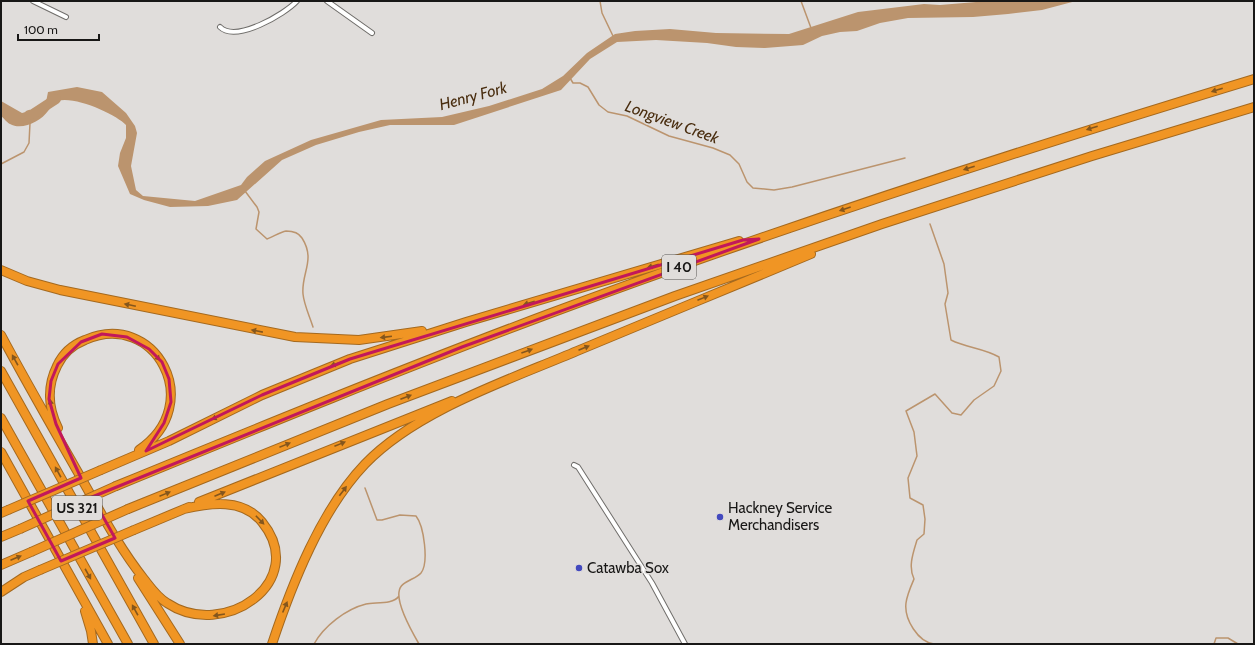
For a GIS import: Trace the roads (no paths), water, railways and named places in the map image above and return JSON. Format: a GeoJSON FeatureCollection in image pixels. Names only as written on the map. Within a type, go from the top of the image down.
{"type":"FeatureCollection","features":[{"type":"Feature","properties":{"kind":"highway","name":"I 40"},"geometry":{"type":"LineString","coordinates":[[1,537],[116,486],[462,347],[759,239],[919,184],[1254,79]]}},
{"type":"Feature","properties":{"kind":"highway","name":"I 40"},"geometry":{"type":"LineString","coordinates":[[1,565],[128,509],[388,404],[675,296],[882,224],[940,207],[1092,156],[1254,107]]}},
{"type":"Feature","properties":{"kind":"highway"},"geometry":{"type":"LineString","coordinates":[[1,587],[333,447],[492,386],[815,252],[940,207]]}},
{"type":"Feature","properties":{"kind":"highway"},"geometry":{"type":"LineString","coordinates":[[4,512],[124,460],[262,395],[328,367],[466,322],[743,240],[759,239]]}},
{"type":"Feature","properties":{"kind":"highway"},"geometry":{"type":"LineString","coordinates":[[1,270],[27,281],[60,290],[295,337],[345,340],[368,339],[416,332],[466,322]]}},
{"type":"Feature","properties":{"kind":"highway"},"geometry":{"type":"LineString","coordinates":[[75,467],[53,417],[50,399],[51,381],[58,364],[66,353],[81,342],[102,334],[127,337],[144,345],[162,362],[171,385],[171,402],[164,423],[148,444],[124,460]]}},
{"type":"Feature","properties":{"kind":"highway"},"geometry":{"type":"LineString","coordinates":[[1,335],[75,467],[125,552],[135,574],[180,644]]}},
{"type":"Feature","properties":{"kind":"highway","name":"US 321"},"geometry":{"type":"LineString","coordinates":[[1,371],[154,644]]}},
{"type":"Feature","properties":{"kind":"highway"},"geometry":{"type":"LineString","coordinates":[[272,644],[279,622],[318,532],[333,504],[358,472],[381,450],[410,428],[492,386]]}},
{"type":"Feature","properties":{"kind":"highway","name":"US 321"},"geometry":{"type":"LineString","coordinates":[[1,418],[128,644]]}},
{"type":"Feature","properties":{"kind":"highway"},"geometry":{"type":"LineString","coordinates":[[1,452],[108,644]]}},
{"type":"Feature","properties":{"kind":"highway"},"geometry":{"type":"LineString","coordinates":[[1,461],[16,481]]}},
{"type":"Feature","properties":{"kind":"highway"},"geometry":{"type":"LineString","coordinates":[[125,552],[158,596],[181,611],[201,616],[218,616],[236,610],[252,601],[267,585],[275,562],[274,546],[266,526],[248,510],[231,504],[207,504],[184,509]]}},
{"type":"Feature","properties":{"kind":"highway"},"geometry":{"type":"LineString","coordinates":[[1,592],[24,577]]}},
{"type":"Feature","properties":{"kind":"highway"},"geometry":{"type":"LineString","coordinates":[[72,581],[89,621],[93,644]]}},
{"type":"Feature","properties":{"kind":"street"},"geometry":{"type":"LineString","coordinates":[[33,1],[66,17]]}},
{"type":"Feature","properties":{"kind":"street"},"geometry":{"type":"LineString","coordinates":[[220,27],[226,31],[234,32],[262,24],[283,14],[297,1]]}},
{"type":"Feature","properties":{"kind":"street"},"geometry":{"type":"LineString","coordinates":[[327,1],[372,33]]}},
{"type":"Feature","properties":{"kind":"street"},"geometry":{"type":"LineString","coordinates":[[574,465],[578,467],[652,582],[685,644]]}},
{"type":"Feature","properties":{"kind":"waterway"},"geometry":{"type":"LineString","coordinates":[[600,1],[602,13],[613,36]]}},
{"type":"Feature","properties":{"kind":"waterway"},"geometry":{"type":"LineString","coordinates":[[801,1],[811,28]]}},
{"type":"Feature","properties":{"kind":"waterway","name":"Longview Creek"},"geometry":{"type":"LineString","coordinates":[[570,78],[573,83],[580,83],[588,87],[599,105],[608,112],[627,116],[669,136],[713,148],[730,155],[739,164],[747,182],[753,188],[774,190],[792,187],[905,158]]}},
{"type":"Feature","properties":{"kind":"waterway","name":"Henry Fork"},"geometry":{"type":"LineString","coordinates":[[29,115],[56,99]]}},
{"type":"Feature","properties":{"kind":"waterway"},"geometry":{"type":"LineString","coordinates":[[1,164],[24,152],[29,143],[30,123]]}},
{"type":"Feature","properties":{"kind":"waterway"},"geometry":{"type":"LineString","coordinates":[[245,191],[259,212],[256,229],[267,239],[286,231],[291,231],[301,236],[308,253],[303,294],[313,327]]}},
{"type":"Feature","properties":{"kind":"waterway","name":"Longview Creek"},"geometry":{"type":"LineString","coordinates":[[930,224],[944,264],[948,293],[945,304],[951,340],[999,357],[1001,371],[994,386],[974,400],[961,415],[952,413],[935,394],[906,411],[914,432],[917,456],[908,478],[910,498],[923,505],[925,519],[924,534],[917,540],[913,555],[911,570],[914,579],[907,597],[906,609],[907,616],[913,629],[923,639],[934,644]]}},
{"type":"Feature","properties":{"kind":"waterway"},"geometry":{"type":"LineString","coordinates":[[365,488],[377,520],[400,515],[416,516],[419,521],[423,536],[425,561],[421,573],[402,585],[399,592],[400,604],[409,626],[419,644]]}},
{"type":"Feature","properties":{"kind":"waterway"},"geometry":{"type":"LineString","coordinates":[[314,644],[318,637],[343,614],[358,606],[393,601],[399,596]]}},
{"type":"Feature","properties":{"kind":"waterway","name":"Longview Creek"},"geometry":{"type":"LineString","coordinates":[[1214,644],[1216,638],[1228,638],[1238,644]]}},
{"type":"Feature","properties":{"kind":"place","name":"Hackney Service Merchandisers"},"geometry":{"type":"Point","coordinates":[720,517]}},
{"type":"Feature","properties":{"kind":"place","name":"Catawba Sox"},"geometry":{"type":"Point","coordinates":[579,568]}}]}
